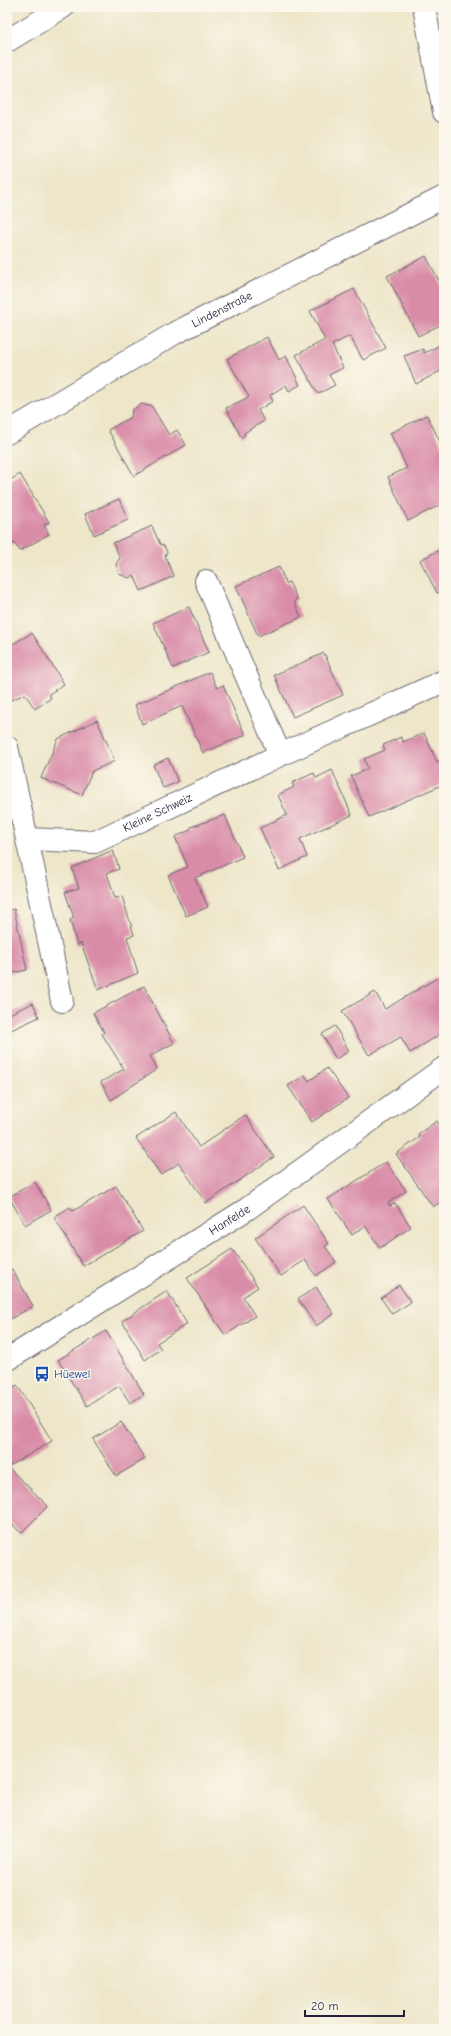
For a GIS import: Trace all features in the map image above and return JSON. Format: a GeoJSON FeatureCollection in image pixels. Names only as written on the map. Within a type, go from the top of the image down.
{"type":"FeatureCollection","features":[{"type":"Feature","properties":{"kind":"street"},"geometry":{"type":"LineString","coordinates":[[7,41],[63,7]]}},
{"type":"Feature","properties":{"kind":"street"},"geometry":{"type":"LineString","coordinates":[[424,7],[444,112]]}},
{"type":"Feature","properties":{"kind":"street","name":"Lindenstraße"},"geometry":{"type":"LineString","coordinates":[[7,433],[175,333],[444,197]]}},
{"type":"Feature","properties":{"kind":"street"},"geometry":{"type":"LineString","coordinates":[[206,581],[280,755]]}},
{"type":"Feature","properties":{"kind":"street","name":"Kleine Schweiz"},"geometry":{"type":"LineString","coordinates":[[27,839],[95,842],[280,755],[444,681]]}},
{"type":"Feature","properties":{"kind":"street"},"geometry":{"type":"LineString","coordinates":[[7,747],[62,1002]]}},
{"type":"Feature","properties":{"kind":"street","name":"Hanfelde"},"geometry":{"type":"LineString","coordinates":[[7,1360],[247,1209],[444,1068]]}},
{"type":"Feature","properties":{"kind":"building"},"geometry":{"type":"Polygon","coordinates":[[[426,256],[444,290],[444,323],[418,336],[387,276],[426,256]]]}},
{"type":"Feature","properties":{"kind":"building"},"geometry":{"type":"Polygon","coordinates":[[[354,289],[386,348],[363,360],[350,336],[332,345],[343,368],[329,375],[335,385],[318,394],[296,355],[325,340],[310,311],[354,289]]]}},
{"type":"Feature","properties":{"kind":"building"},"geometry":{"type":"Polygon","coordinates":[[[267,337],[279,360],[286,356],[300,385],[289,391],[286,385],[270,395],[273,401],[258,410],[264,421],[244,433],[245,435],[241,437],[226,408],[249,397],[227,359],[267,337]]]}},
{"type":"Feature","properties":{"kind":"building"},"geometry":{"type":"Polygon","coordinates":[[[444,343],[444,369],[416,384],[404,356],[423,349],[424,353],[444,343]]]}},
{"type":"Feature","properties":{"kind":"building"},"geometry":{"type":"Polygon","coordinates":[[[142,404],[148,406],[151,405],[169,435],[177,430],[186,445],[134,476],[108,430],[131,417],[132,410],[142,404]]]}},
{"type":"Feature","properties":{"kind":"building"},"geometry":{"type":"Polygon","coordinates":[[[427,415],[444,450],[444,503],[408,521],[388,477],[407,468],[390,433],[427,415]]]}},
{"type":"Feature","properties":{"kind":"building"},"geometry":{"type":"Polygon","coordinates":[[[20,474],[49,522],[44,525],[49,534],[20,551],[14,543],[7,547],[7,482],[20,474]]]}},
{"type":"Feature","properties":{"kind":"building"},"geometry":{"type":"Polygon","coordinates":[[[119,499],[128,520],[94,535],[85,514],[119,499]]]}},
{"type":"Feature","properties":{"kind":"building"},"geometry":{"type":"Polygon","coordinates":[[[152,526],[160,544],[164,546],[167,552],[165,556],[174,576],[141,591],[134,575],[129,578],[119,574],[116,564],[120,558],[113,543],[152,526]]]}},
{"type":"Feature","properties":{"kind":"building"},"geometry":{"type":"Polygon","coordinates":[[[438,551],[443,559],[444,558],[444,590],[437,593],[420,560],[438,551]]]}},
{"type":"Feature","properties":{"kind":"building"},"geometry":{"type":"Polygon","coordinates":[[[279,567],[286,583],[289,582],[297,599],[294,601],[301,617],[258,636],[236,586],[279,567]]]}},
{"type":"Feature","properties":{"kind":"building"},"geometry":{"type":"Polygon","coordinates":[[[189,607],[209,652],[173,668],[153,623],[189,607]]]}},
{"type":"Feature","properties":{"kind":"building"},"geometry":{"type":"Polygon","coordinates":[[[32,633],[64,684],[49,694],[51,698],[35,709],[25,694],[7,702],[7,647],[32,633]]]}},
{"type":"Feature","properties":{"kind":"building"},"geometry":{"type":"Polygon","coordinates":[[[324,653],[343,695],[293,717],[274,675],[324,653]]]}},
{"type":"Feature","properties":{"kind":"building"},"geometry":{"type":"Polygon","coordinates":[[[210,672],[217,688],[223,685],[245,735],[203,753],[182,706],[142,724],[135,705],[210,672]]]}},
{"type":"Feature","properties":{"kind":"building"},"geometry":{"type":"Polygon","coordinates":[[[97,720],[115,761],[92,771],[82,795],[41,778],[58,739],[97,720]]]}},
{"type":"Feature","properties":{"kind":"building"},"geometry":{"type":"Polygon","coordinates":[[[424,733],[437,762],[444,759],[444,784],[369,817],[351,776],[368,769],[364,759],[385,750],[383,745],[401,737],[403,742],[424,733]]]}},
{"type":"Feature","properties":{"kind":"building"},"geometry":{"type":"Polygon","coordinates":[[[168,758],[178,782],[163,788],[153,765],[168,758]]]}},
{"type":"Feature","properties":{"kind":"building"},"geometry":{"type":"Polygon","coordinates":[[[332,770],[352,815],[300,839],[307,857],[279,870],[260,828],[287,815],[278,795],[294,787],[292,783],[314,773],[316,778],[332,770]]]}},
{"type":"Feature","properties":{"kind":"building"},"geometry":{"type":"Polygon","coordinates":[[[225,815],[243,857],[195,878],[208,907],[186,916],[168,875],[188,867],[175,837],[190,830],[191,827],[225,815]]]}},
{"type":"Feature","properties":{"kind":"building"},"geometry":{"type":"Polygon","coordinates":[[[113,850],[119,869],[107,873],[115,898],[122,896],[134,935],[127,937],[138,973],[98,990],[81,943],[77,945],[70,920],[74,918],[65,892],[79,888],[72,868],[113,850]]]}},
{"type":"Feature","properties":{"kind":"building"},"geometry":{"type":"Polygon","coordinates":[[[14,909],[27,970],[7,974],[7,911],[14,909]]]}},
{"type":"Feature","properties":{"kind":"building"},"geometry":{"type":"Polygon","coordinates":[[[437,978],[444,988],[444,1032],[410,1053],[401,1037],[369,1055],[342,1011],[375,992],[385,1009],[437,978]]]}},
{"type":"Feature","properties":{"kind":"building"},"geometry":{"type":"Polygon","coordinates":[[[144,986],[174,1043],[150,1056],[157,1069],[111,1100],[101,1082],[124,1069],[102,1034],[104,1032],[93,1013],[144,986]]]}},
{"type":"Feature","properties":{"kind":"building"},"geometry":{"type":"Polygon","coordinates":[[[33,1003],[39,1017],[7,1032],[7,1015],[33,1003]]]}},
{"type":"Feature","properties":{"kind":"building"},"geometry":{"type":"Polygon","coordinates":[[[335,1026],[349,1051],[336,1059],[322,1034],[335,1026]]]}},
{"type":"Feature","properties":{"kind":"building"},"geometry":{"type":"Polygon","coordinates":[[[327,1068],[348,1098],[312,1122],[288,1086],[305,1075],[309,1081],[327,1068]]]}},
{"type":"Feature","properties":{"kind":"building"},"geometry":{"type":"Polygon","coordinates":[[[176,1112],[199,1147],[245,1115],[274,1157],[206,1203],[179,1163],[161,1175],[136,1138],[176,1112]]]}},
{"type":"Feature","properties":{"kind":"building"},"geometry":{"type":"Polygon","coordinates":[[[437,1121],[441,1127],[444,1125],[444,1200],[433,1207],[396,1154],[420,1137],[418,1134],[437,1121]]]}},
{"type":"Feature","properties":{"kind":"building"},"geometry":{"type":"Polygon","coordinates":[[[386,1162],[406,1191],[388,1203],[390,1206],[395,1203],[411,1227],[380,1248],[365,1226],[352,1235],[328,1199],[386,1162]]]}},
{"type":"Feature","properties":{"kind":"building"},"geometry":{"type":"Polygon","coordinates":[[[35,1182],[51,1210],[25,1225],[9,1197],[35,1182]]]}},
{"type":"Feature","properties":{"kind":"building"},"geometry":{"type":"Polygon","coordinates":[[[116,1186],[143,1231],[83,1266],[54,1217],[70,1207],[73,1211],[116,1186]]]}},
{"type":"Feature","properties":{"kind":"building"},"geometry":{"type":"Polygon","coordinates":[[[303,1205],[329,1244],[325,1246],[336,1262],[316,1276],[305,1260],[281,1276],[255,1238],[303,1205]]]}},
{"type":"Feature","properties":{"kind":"building"},"geometry":{"type":"Polygon","coordinates":[[[232,1249],[258,1287],[243,1297],[255,1316],[225,1335],[187,1278],[232,1249]]]}},
{"type":"Feature","properties":{"kind":"building"},"geometry":{"type":"Polygon","coordinates":[[[12,1269],[33,1306],[7,1321],[7,1273],[12,1269]]]}},
{"type":"Feature","properties":{"kind":"building"},"geometry":{"type":"Polygon","coordinates":[[[399,1285],[411,1302],[392,1314],[381,1298],[399,1285]]]}},
{"type":"Feature","properties":{"kind":"building"},"geometry":{"type":"Polygon","coordinates":[[[316,1287],[334,1314],[316,1326],[298,1299],[316,1287]]]}},
{"type":"Feature","properties":{"kind":"building"},"geometry":{"type":"Polygon","coordinates":[[[167,1291],[187,1324],[157,1343],[161,1349],[145,1360],[122,1321],[167,1291]]]}},
{"type":"Feature","properties":{"kind":"building"},"geometry":{"type":"Polygon","coordinates":[[[106,1331],[144,1394],[130,1403],[119,1386],[87,1406],[58,1360],[106,1331]]]}},
{"type":"Feature","properties":{"kind":"building"},"geometry":{"type":"Polygon","coordinates":[[[17,1385],[52,1441],[8,1467],[48,1506],[21,1533],[7,1519],[7,1391],[17,1385]]]}},
{"type":"Feature","properties":{"kind":"building"},"geometry":{"type":"Polygon","coordinates":[[[121,1422],[145,1459],[116,1476],[93,1439],[121,1422]]]}},
{"type":"Feature","properties":{"kind":"place","name":"Hüewel"},"geometry":{"type":"Point","coordinates":[42,1374]}}]}
